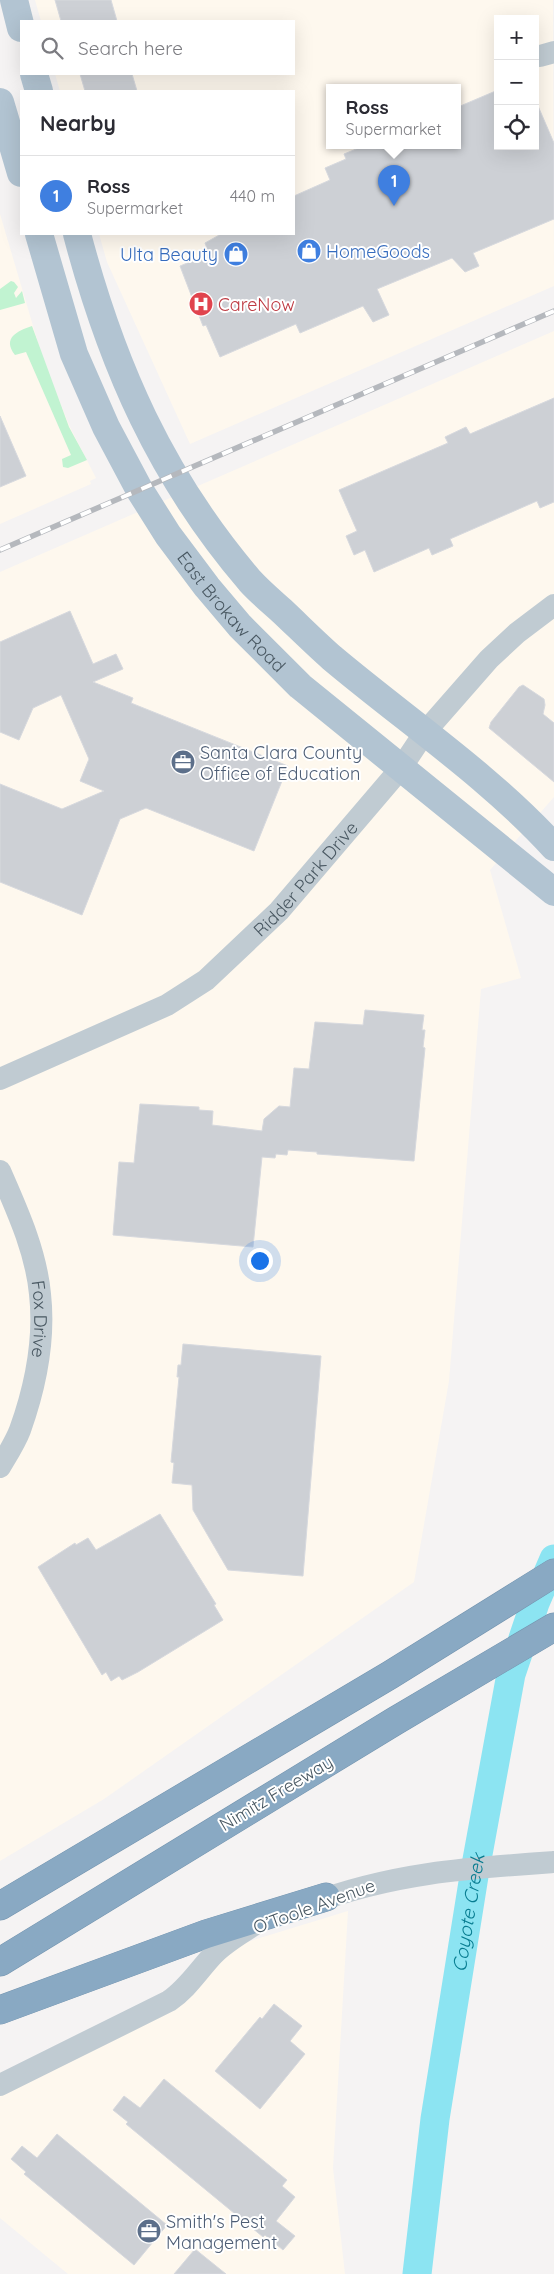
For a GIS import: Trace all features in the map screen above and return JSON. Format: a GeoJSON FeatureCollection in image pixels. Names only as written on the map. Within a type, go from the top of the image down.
{"type":"FeatureCollection","features":[{"type":"Feature","properties":{"kind":"highway"},"geometry":{"type":"LineString","coordinates":[[0,1906],[390,1675],[554,1573]]}},
{"type":"Feature","properties":{"kind":"highway","name":"Nimitz Freeway"},"geometry":{"type":"LineString","coordinates":[[0,1962],[554,1626]]}},
{"type":"Feature","properties":{"kind":"highway"},"geometry":{"type":"LineString","coordinates":[[0,2010],[206,1934],[326,1898]]}},
{"type":"Feature","properties":{"kind":"main road"},"geometry":{"type":"LineString","coordinates":[[14,0],[20,24]]}},
{"type":"Feature","properties":{"kind":"main road"},"geometry":{"type":"LineString","coordinates":[[34,75],[39,90]]}},
{"type":"Feature","properties":{"kind":"main road"},"geometry":{"type":"LineString","coordinates":[[0,97],[20,134]]}},
{"type":"Feature","properties":{"kind":"main road"},"geometry":{"type":"LineString","coordinates":[[0,102],[20,171]]}},
{"type":"Feature","properties":{"kind":"main road","name":"East Brokaw Road"},"geometry":{"type":"LineString","coordinates":[[39,235],[74,354],[106,427],[139,489],[168,535],[240,626],[300,686],[552,890]]}},
{"type":"Feature","properties":{"kind":"main road"},"geometry":{"type":"LineString","coordinates":[[54,235],[66,267],[74,272],[88,273]]}},
{"type":"Feature","properties":{"kind":"main road","name":"East Brokaw Road"},"geometry":{"type":"LineString","coordinates":[[77,235],[109,340],[128,388],[172,474],[204,522],[252,583],[331,657],[497,791],[554,847]]}},
{"type":"Feature","properties":{"kind":"main road"},"geometry":{"type":"LineString","coordinates":[[58,302],[74,302],[81,308],[114,396],[148,430]]}},
{"type":"Feature","properties":{"kind":"street","name":"Ridder Park Drive"},"geometry":{"type":"LineString","coordinates":[[0,1079],[167,1005],[206,980],[279,911],[400,768],[425,732],[489,659],[517,633],[554,605]]}},
{"type":"Feature","properties":{"kind":"street","name":"Fox Drive"},"geometry":{"type":"LineString","coordinates":[[0,1171],[21,1220],[34,1262],[40,1294],[41,1316],[40,1341],[28,1400],[19,1431],[0,1467]]}},
{"type":"Feature","properties":{"kind":"street","name":"O’Toole Avenue"},"geometry":{"type":"LineString","coordinates":[[0,2085],[112,2031],[179,1994],[214,1954],[231,1939],[255,1924],[326,1898],[396,1878],[442,1870],[554,1862]]}},
{"type":"Feature","properties":{"kind":"shaded area"},"geometry":{"type":"Polygon","coordinates":[[[35,0],[553,0],[554,286],[190,444],[107,262],[99,235],[295,235],[295,90],[60,90],[55,75],[295,75],[295,20],[41,20],[35,0]]]}},
{"type":"Feature","properties":{"kind":"shaded area"},"geometry":{"type":"Polygon","coordinates":[[[0,214],[44,363],[70,427],[96,478],[90,481],[91,484],[0,524],[0,214]]]}},
{"type":"Feature","properties":{"kind":"shaded area"},"geometry":{"type":"Polygon","coordinates":[[[554,331],[554,797],[490,870],[521,978],[481,989],[449,1381],[414,1582],[104,1799],[0,1861],[0,572],[554,331]]]}},
{"type":"Feature","properties":{"kind":"shaded area"},"geometry":{"type":"Polygon","coordinates":[[[348,1911],[333,2168],[345,2274],[68,2274],[0,2218],[0,2096],[169,2012],[224,1949],[348,1911]]]}},
{"type":"Feature","properties":{"kind":"green space"},"geometry":{"type":"Polygon","coordinates":[[[11,281],[18,287],[14,293],[16,298],[22,291],[25,303],[0,310],[0,289],[11,281]]]}},
{"type":"Feature","properties":{"kind":"green space"},"geometry":{"type":"Polygon","coordinates":[[[32,326],[69,427],[87,460],[68,468],[63,467],[62,459],[71,455],[26,352],[15,355],[11,349],[10,344],[13,336],[21,330],[32,326]]]}},
{"type":"Feature","properties":{"kind":"building"},"geometry":{"type":"Polygon","coordinates":[[[55,0],[111,0],[117,20],[61,20],[55,0]]]}},
{"type":"Feature","properties":{"kind":"building"},"geometry":{"type":"Polygon","coordinates":[[[80,75],[132,75],[137,90],[85,90],[80,75]]]}},
{"type":"Feature","properties":{"kind":"building"},"geometry":{"type":"Polygon","coordinates":[[[494,92],[494,150],[539,150],[539,108],[554,143],[554,219],[473,253],[479,266],[465,272],[452,258],[377,289],[389,315],[373,322],[363,306],[300,333],[296,324],[220,357],[206,325],[203,326],[180,266],[209,254],[205,243],[219,235],[295,235],[295,196],[330,180],[325,168],[346,159],[344,154],[356,149],[461,149],[461,106],[494,92]]]}},
{"type":"Feature","properties":{"kind":"building"},"geometry":{"type":"Polygon","coordinates":[[[554,398],[554,502],[540,508],[537,501],[450,539],[453,546],[432,555],[429,548],[374,572],[365,550],[354,555],[346,536],[357,531],[339,490],[448,443],[445,437],[466,427],[470,434],[554,398]]]}},
{"type":"Feature","properties":{"kind":"building"},"geometry":{"type":"Polygon","coordinates":[[[0,416],[26,476],[0,487],[0,416]]]}},
{"type":"Feature","properties":{"kind":"building","name":"Santa Clara County Office of Education"},"geometry":{"type":"Polygon","coordinates":[[[70,611],[93,664],[116,654],[123,669],[93,682],[133,698],[131,703],[288,766],[254,851],[146,808],[120,819],[82,915],[0,882],[0,784],[62,809],[104,791],[80,781],[89,759],[61,695],[33,708],[19,740],[0,732],[0,642],[70,611]]]}},
{"type":"Feature","properties":{"kind":"building"},"geometry":{"type":"Polygon","coordinates":[[[523,685],[544,699],[543,714],[554,723],[554,782],[489,728],[491,722],[519,687],[523,685]]]}},
{"type":"Feature","properties":{"kind":"building"},"geometry":{"type":"Polygon","coordinates":[[[365,1010],[424,1015],[422,1030],[425,1030],[423,1047],[425,1048],[414,1161],[288,1150],[287,1155],[276,1154],[275,1158],[262,1157],[253,1247],[113,1235],[119,1162],[134,1163],[140,1104],[199,1107],[199,1110],[213,1111],[212,1125],[262,1131],[264,1119],[279,1106],[290,1107],[294,1068],[309,1069],[315,1022],[363,1025],[365,1010]]]}},
{"type":"Feature","properties":{"kind":"building"},"geometry":{"type":"Polygon","coordinates":[[[183,1344],[321,1356],[303,1576],[228,1570],[193,1510],[192,1485],[172,1483],[174,1463],[171,1462],[179,1377],[177,1377],[178,1365],[181,1365],[183,1344]]]}},
{"type":"Feature","properties":{"kind":"building"},"geometry":{"type":"Polygon","coordinates":[[[160,1514],[216,1604],[214,1605],[223,1620],[138,1672],[122,1680],[119,1676],[111,1681],[106,1672],[102,1675],[38,1567],[75,1543],[76,1545],[88,1538],[96,1550],[160,1514]]]}},
{"type":"Feature","properties":{"kind":"building"},"geometry":{"type":"Polygon","coordinates":[[[274,2004],[302,2026],[290,2041],[305,2054],[260,2109],[215,2071],[260,2017],[262,2019],[274,2004]]]}},
{"type":"Feature","properties":{"kind":"building"},"geometry":{"type":"Polygon","coordinates":[[[164,2079],[287,2180],[282,2186],[295,2197],[276,2221],[295,2236],[283,2250],[265,2235],[263,2237],[126,2124],[128,2122],[113,2110],[124,2096],[140,2108],[164,2079]]]}},
{"type":"Feature","properties":{"kind":"building"},"geometry":{"type":"Polygon","coordinates":[[[57,2134],[167,2225],[134,2265],[24,2174],[26,2172],[11,2159],[22,2146],[37,2158],[57,2134]]]}},
{"type":"Feature","properties":{"kind":"building"},"geometry":{"type":"Polygon","coordinates":[[[195,2249],[226,2274],[174,2274],[195,2249]]]}},
{"type":"Feature","properties":{"kind":"waterway","name":"Coyote Creek"},"geometry":{"type":"LineString","coordinates":[[417,2274],[435,2119],[474,1876],[511,1674],[535,1603],[554,1559]]}},
{"type":"Feature","properties":{"kind":"railway"},"geometry":{"type":"LineString","coordinates":[[0,550],[554,311]]}},
{"type":"Feature","properties":{"kind":"place","name":"Ross"},"geometry":{"type":"Point","coordinates":[394,206]}},
{"type":"Feature","properties":{"kind":"place","name":"HomeGoods"},"geometry":{"type":"Point","coordinates":[309,251]}},
{"type":"Feature","properties":{"kind":"place","name":"Ulta Beauty"},"geometry":{"type":"Point","coordinates":[236,254]}},
{"type":"Feature","properties":{"kind":"place","name":"CareNow"},"geometry":{"type":"Point","coordinates":[201,304]}},
{"type":"Feature","properties":{"kind":"place","name":"Santa Clara County Office of Education"},"geometry":{"type":"Point","coordinates":[183,762]}},
{"type":"Feature","properties":{"kind":"place","name":"Smith's Pest Management"},"geometry":{"type":"Point","coordinates":[149,2231]}}]}
